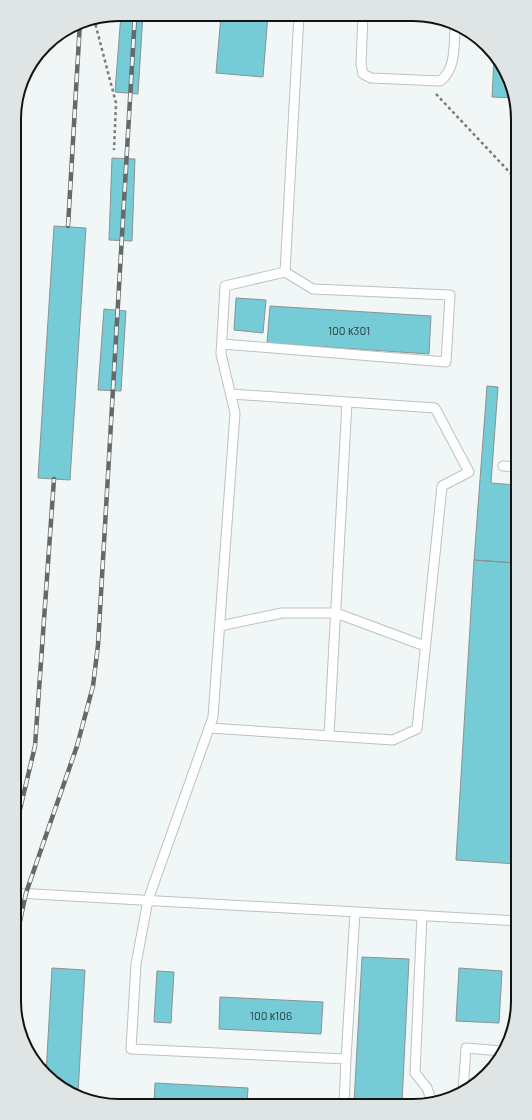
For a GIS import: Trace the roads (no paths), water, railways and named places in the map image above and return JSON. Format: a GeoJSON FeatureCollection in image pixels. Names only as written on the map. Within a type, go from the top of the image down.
{"type":"FeatureCollection","features":[{"type":"Feature","properties":{"kind":"lane"},"geometry":{"type":"LineString","coordinates":[[285,272],[299,21]]}},
{"type":"Feature","properties":{"kind":"lane"},"geometry":{"type":"LineString","coordinates":[[363,21],[363,74],[371,78],[440,81],[447,77],[452,65],[455,30]]}},
{"type":"Feature","properties":{"kind":"lane"},"geometry":{"type":"LineString","coordinates":[[222,344],[446,362],[450,295],[313,289],[285,272],[225,286],[221,354],[235,413],[213,717],[148,900],[136,964],[131,1049],[346,1059]]}},
{"type":"Feature","properties":{"kind":"lane"},"geometry":{"type":"LineString","coordinates":[[209,728],[393,740],[417,729],[442,486],[469,472],[435,408],[231,394]]}},
{"type":"Feature","properties":{"kind":"lane"},"geometry":{"type":"LineString","coordinates":[[329,736],[347,402]]}},
{"type":"Feature","properties":{"kind":"lane"},"geometry":{"type":"LineString","coordinates":[[503,466],[511,467]]}},
{"type":"Feature","properties":{"kind":"lane"},"geometry":{"type":"LineString","coordinates":[[220,626],[282,613],[336,613],[425,646]]}},
{"type":"Feature","properties":{"kind":"lane"},"geometry":{"type":"LineString","coordinates":[[21,893],[511,921]]}},
{"type":"Feature","properties":{"kind":"lane"},"geometry":{"type":"LineString","coordinates":[[344,1099],[355,912]]}},
{"type":"Feature","properties":{"kind":"lane"},"geometry":{"type":"LineString","coordinates":[[422,915],[415,1073],[427,1088],[430,1097]]}},
{"type":"Feature","properties":{"kind":"lane"},"geometry":{"type":"LineString","coordinates":[[464,1084],[466,1048],[498,1051]]}},
{"type":"Feature","properties":{"kind":"railway"},"geometry":{"type":"LineString","coordinates":[[21,916],[26,893],[77,746],[93,686],[98,645],[135,21]]}},
{"type":"Feature","properties":{"kind":"railway"},"geometry":{"type":"LineString","coordinates":[[68,226],[80,29]]}},
{"type":"Feature","properties":{"kind":"railway"},"geometry":{"type":"LineString","coordinates":[[21,805],[35,746],[54,479]]}}]}
